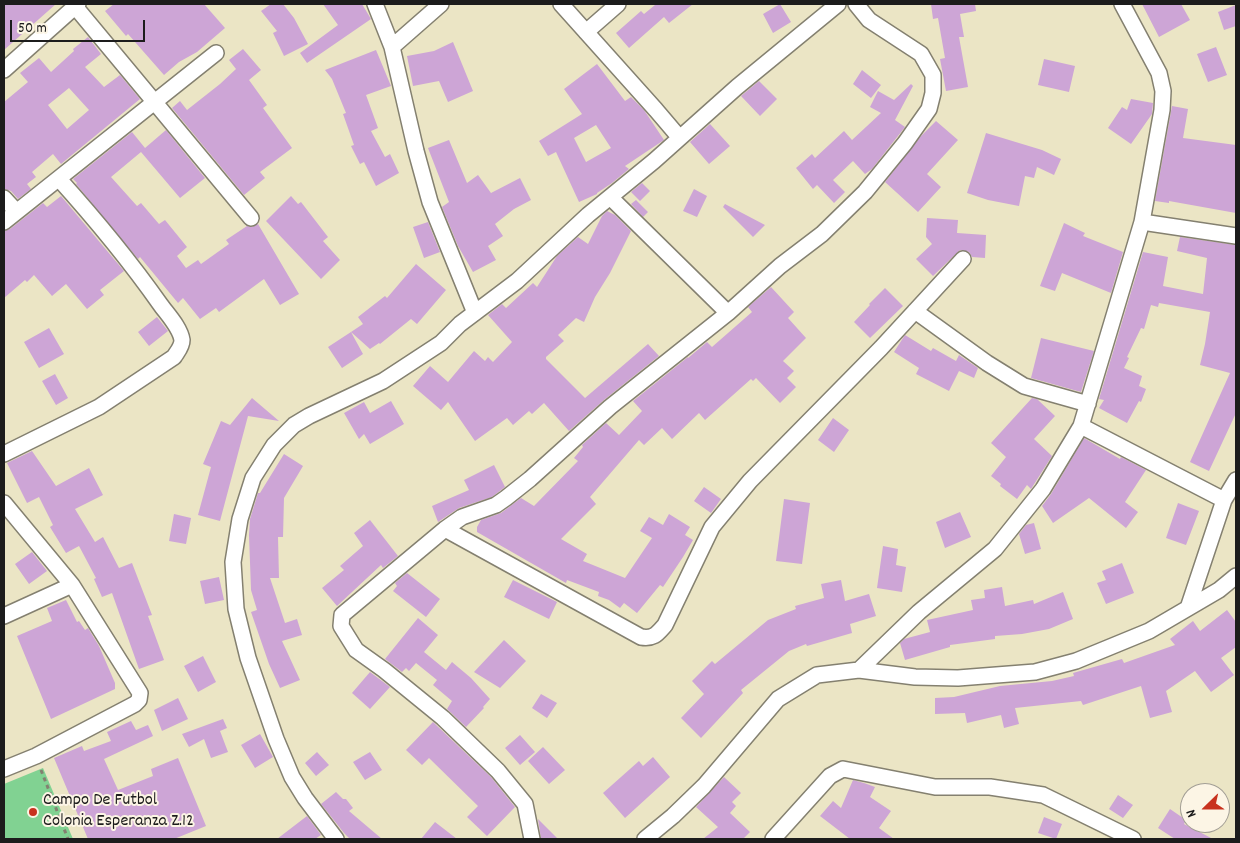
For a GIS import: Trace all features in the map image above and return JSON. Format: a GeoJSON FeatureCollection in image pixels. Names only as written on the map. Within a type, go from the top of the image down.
{"type":"FeatureCollection","features":[{"type":"Feature","properties":{"kind":"street"},"geometry":{"type":"LineString","coordinates":[[4,70],[75,4],[154,103],[251,218]]}},
{"type":"Feature","properties":{"kind":"street"},"geometry":{"type":"LineString","coordinates":[[376,4],[392,47],[430,202],[475,313]]}},
{"type":"Feature","properties":{"kind":"street"},"geometry":{"type":"LineString","coordinates":[[392,47],[441,4]]}},
{"type":"Feature","properties":{"kind":"street"},"geometry":{"type":"LineString","coordinates":[[561,4],[679,137]]}},
{"type":"Feature","properties":{"kind":"street"},"geometry":{"type":"LineString","coordinates":[[586,32],[618,4]]}},
{"type":"Feature","properties":{"kind":"street"},"geometry":{"type":"LineString","coordinates":[[336,839],[305,798],[292,777],[276,739],[248,658],[236,609],[233,562],[240,519],[253,478],[274,446],[294,425],[383,381],[441,343],[460,324],[517,281],[588,215],[838,4]]}},
{"type":"Feature","properties":{"kind":"street"},"geometry":{"type":"LineString","coordinates":[[532,839],[524,804],[498,771],[443,718],[356,650],[341,626],[342,616],[445,530],[462,518],[506,498],[530,479],[610,407],[728,313],[762,280],[822,234],[865,192],[905,143],[929,109],[933,94],[933,75],[921,54],[870,20],[856,4]]}},
{"type":"Feature","properties":{"kind":"street"},"geometry":{"type":"LineString","coordinates":[[858,670],[919,612],[995,550],[1043,489],[1081,426],[1142,222],[1162,110],[1163,91],[1158,73],[1122,4]]}},
{"type":"Feature","properties":{"kind":"street"},"geometry":{"type":"LineString","coordinates":[[4,222],[216,53]]}},
{"type":"Feature","properties":{"kind":"street"},"geometry":{"type":"LineString","coordinates":[[4,454],[99,407],[174,357],[180,348],[182,340],[177,328],[158,301],[101,225],[59,179]]}},
{"type":"Feature","properties":{"kind":"street"},"geometry":{"type":"LineString","coordinates":[[610,197],[728,313]]}},
{"type":"Feature","properties":{"kind":"street"},"geometry":{"type":"LineString","coordinates":[[4,198],[16,212]]}},
{"type":"Feature","properties":{"kind":"street"},"geometry":{"type":"LineString","coordinates":[[1142,222],[1236,236]]}},
{"type":"Feature","properties":{"kind":"street"},"geometry":{"type":"LineString","coordinates":[[445,530],[642,637],[656,636],[665,625],[712,527],[750,481],[880,348],[963,259]]}},
{"type":"Feature","properties":{"kind":"street"},"geometry":{"type":"LineString","coordinates":[[915,311],[987,363],[1024,386],[1088,404]]}},
{"type":"Feature","properties":{"kind":"street"},"geometry":{"type":"LineString","coordinates":[[1081,426],[1224,500]]}},
{"type":"Feature","properties":{"kind":"street"},"geometry":{"type":"LineString","coordinates":[[1188,608],[1224,500],[1236,480]]}},
{"type":"Feature","properties":{"kind":"street"},"geometry":{"type":"LineString","coordinates":[[4,503],[72,585],[140,693],[139,700],[36,756],[4,769]]}},
{"type":"Feature","properties":{"kind":"street"},"geometry":{"type":"LineString","coordinates":[[645,839],[673,816],[704,786],[778,699],[817,675],[858,670],[915,677],[958,678],[1035,672],[1076,661],[1149,631],[1219,590],[1236,576]]}},
{"type":"Feature","properties":{"kind":"street"},"geometry":{"type":"LineString","coordinates":[[4,616],[72,585]]}},
{"type":"Feature","properties":{"kind":"street"},"geometry":{"type":"LineString","coordinates":[[780,838],[830,776],[843,770],[935,787],[990,787],[1042,796],[1133,839]]}},
{"type":"Feature","properties":{"kind":"path"},"geometry":{"type":"LineString","coordinates":[[36,756],[68,839]]}},
{"type":"Feature","properties":{"kind":"green space","name":"Campo De Futbol Colonia Esperanza Z.12"},"geometry":{"type":"Polygon","coordinates":[[[43,768],[73,839],[4,839],[4,784],[43,768]]]}},
{"type":"Feature","properties":{"kind":"building"},"geometry":{"type":"Polygon","coordinates":[[[4,4],[56,4],[4,50],[4,4]]]}},
{"type":"Feature","properties":{"kind":"building"},"geometry":{"type":"Polygon","coordinates":[[[114,4],[204,4],[225,28],[197,52],[179,62],[164,75],[128,34],[126,36],[105,11],[114,4]]]}},
{"type":"Feature","properties":{"kind":"building"},"geometry":{"type":"Polygon","coordinates":[[[271,4],[283,4],[294,18],[308,44],[284,56],[273,33],[277,31],[261,11],[271,4]]]}},
{"type":"Feature","properties":{"kind":"building"},"geometry":{"type":"Polygon","coordinates":[[[323,4],[362,4],[371,19],[307,63],[300,53],[338,25],[323,4]]]}},
{"type":"Feature","properties":{"kind":"building"},"geometry":{"type":"Polygon","coordinates":[[[654,4],[693,4],[669,23],[664,17],[629,48],[616,33],[641,11],[644,14],[654,4]]]}},
{"type":"Feature","properties":{"kind":"building"},"geometry":{"type":"Polygon","coordinates":[[[780,4],[791,22],[773,33],[763,14],[780,4]]]}},
{"type":"Feature","properties":{"kind":"building"},"geometry":{"type":"Polygon","coordinates":[[[931,4],[975,4],[976,11],[960,14],[964,37],[959,37],[968,87],[946,91],[940,59],[945,58],[938,18],[933,19],[931,4]]]}},
{"type":"Feature","properties":{"kind":"building"},"geometry":{"type":"Polygon","coordinates":[[[1142,4],[1181,4],[1190,20],[1159,37],[1142,4]]]}},
{"type":"Feature","properties":{"kind":"building"},"geometry":{"type":"Polygon","coordinates":[[[1236,5],[1236,26],[1224,30],[1218,12],[1236,5]]]}},
{"type":"Feature","properties":{"kind":"building"},"geometry":{"type":"Polygon","coordinates":[[[88,37],[101,54],[85,67],[104,87],[120,75],[140,99],[61,164],[53,154],[32,172],[36,177],[27,184],[31,189],[18,199],[11,191],[4,189],[4,102],[28,82],[20,73],[39,58],[51,72],[74,51],[73,49],[88,37]],[[69,88],[48,105],[67,129],[89,110],[69,88]]]}},
{"type":"Feature","properties":{"kind":"building"},"geometry":{"type":"Polygon","coordinates":[[[453,42],[473,91],[448,102],[439,81],[413,86],[407,56],[434,51],[453,42]]]}},
{"type":"Feature","properties":{"kind":"building"},"geometry":{"type":"Polygon","coordinates":[[[1216,47],[1227,75],[1208,82],[1197,54],[1216,47]]]}},
{"type":"Feature","properties":{"kind":"building"},"geometry":{"type":"Polygon","coordinates":[[[243,49],[261,70],[249,80],[267,105],[263,108],[292,148],[260,172],[265,178],[244,195],[172,108],[180,101],[187,110],[220,84],[236,69],[229,60],[243,49]]]}},
{"type":"Feature","properties":{"kind":"building"},"geometry":{"type":"Polygon","coordinates":[[[376,50],[391,86],[366,95],[378,128],[371,131],[385,157],[390,154],[399,173],[376,186],[364,162],[360,164],[351,146],[354,145],[343,114],[346,113],[332,79],[325,70],[376,50]]]}},
{"type":"Feature","properties":{"kind":"building"},"geometry":{"type":"Polygon","coordinates":[[[1044,59],[1075,66],[1069,92],[1038,85],[1044,59]]]}},
{"type":"Feature","properties":{"kind":"building"},"geometry":{"type":"Polygon","coordinates":[[[597,64],[625,101],[631,97],[644,110],[664,140],[625,166],[629,169],[597,194],[579,202],[556,152],[548,156],[539,141],[582,114],[564,89],[597,64]],[[596,125],[574,138],[586,162],[611,148],[596,125]]]}},
{"type":"Feature","properties":{"kind":"building"},"geometry":{"type":"Polygon","coordinates":[[[862,70],[881,85],[871,98],[853,84],[862,70]]]}},
{"type":"Feature","properties":{"kind":"building"},"geometry":{"type":"Polygon","coordinates":[[[759,81],[777,99],[760,116],[741,96],[759,81]]]}},
{"type":"Feature","properties":{"kind":"building"},"geometry":{"type":"Polygon","coordinates":[[[911,84],[913,86],[895,120],[905,127],[872,169],[865,174],[853,161],[833,180],[845,192],[834,203],[817,185],[813,189],[796,168],[812,154],[815,158],[844,131],[852,140],[881,113],[870,107],[878,91],[894,100],[911,84]]]}},
{"type":"Feature","properties":{"kind":"building"},"geometry":{"type":"Polygon","coordinates":[[[1131,99],[1153,103],[1152,114],[1131,144],[1108,128],[1122,107],[1127,110],[1131,99]]]}},
{"type":"Feature","properties":{"kind":"building"},"geometry":{"type":"Polygon","coordinates":[[[1172,106],[1188,109],[1183,138],[1236,145],[1236,213],[1169,201],[1169,203],[1155,201],[1172,106]]]}},
{"type":"Feature","properties":{"kind":"building"},"geometry":{"type":"Polygon","coordinates":[[[936,121],[958,140],[927,174],[941,187],[918,212],[885,182],[921,136],[936,121]]]}},
{"type":"Feature","properties":{"kind":"building"},"geometry":{"type":"Polygon","coordinates":[[[710,124],[730,146],[709,164],[690,142],[710,124]]]}},
{"type":"Feature","properties":{"kind":"building"},"geometry":{"type":"Polygon","coordinates":[[[166,130],[205,178],[180,198],[141,152],[111,177],[137,206],[141,203],[159,224],[165,220],[187,247],[177,256],[186,268],[198,260],[201,264],[229,244],[226,240],[247,226],[252,227],[258,224],[299,294],[280,305],[264,279],[219,312],[216,308],[200,319],[183,298],[178,303],[140,257],[138,259],[73,179],[132,132],[145,148],[166,130]]]}},
{"type":"Feature","properties":{"kind":"building"},"geometry":{"type":"Polygon","coordinates":[[[986,133],[1042,150],[1061,159],[1054,175],[1037,167],[1034,178],[1025,176],[1019,206],[988,200],[967,193],[986,133]]]}},
{"type":"Feature","properties":{"kind":"building"},"geometry":{"type":"Polygon","coordinates":[[[449,140],[467,183],[478,175],[491,193],[520,178],[531,200],[514,209],[495,224],[503,236],[488,246],[496,260],[473,272],[458,246],[442,207],[449,202],[428,148],[449,140]]]}},
{"type":"Feature","properties":{"kind":"building"},"geometry":{"type":"Polygon","coordinates":[[[642,183],[650,191],[640,201],[631,192],[642,183]]]}},
{"type":"Feature","properties":{"kind":"building"},"geometry":{"type":"Polygon","coordinates":[[[694,189],[707,196],[697,217],[683,211],[694,189]]]}},
{"type":"Feature","properties":{"kind":"building"},"geometry":{"type":"Polygon","coordinates":[[[61,196],[124,271],[100,290],[104,295],[87,309],[66,284],[52,296],[34,275],[27,282],[25,280],[4,298],[4,231],[10,229],[43,203],[47,207],[61,196]]]}},
{"type":"Feature","properties":{"kind":"building"},"geometry":{"type":"Polygon","coordinates":[[[291,196],[298,204],[301,202],[328,237],[323,241],[340,260],[321,279],[266,221],[291,196]]]}},
{"type":"Feature","properties":{"kind":"building"},"geometry":{"type":"Polygon","coordinates":[[[636,200],[648,212],[643,217],[631,204],[636,200]]]}},
{"type":"Feature","properties":{"kind":"building"},"geometry":{"type":"Polygon","coordinates":[[[725,204],[765,225],[753,237],[723,207],[725,204]]]}},
{"type":"Feature","properties":{"kind":"building"},"geometry":{"type":"Polygon","coordinates":[[[607,211],[615,215],[631,231],[610,273],[595,297],[584,322],[576,318],[558,335],[564,341],[546,359],[585,398],[648,344],[659,356],[569,431],[544,403],[532,414],[529,411],[513,425],[507,418],[475,441],[448,402],[441,410],[413,386],[430,366],[448,382],[474,351],[485,361],[488,357],[493,362],[512,342],[488,315],[502,304],[506,308],[533,283],[537,287],[557,256],[578,237],[588,244],[602,216],[607,211]]]}},
{"type":"Feature","properties":{"kind":"building"},"geometry":{"type":"Polygon","coordinates":[[[927,218],[958,220],[957,233],[986,235],[985,258],[972,257],[969,252],[960,250],[933,276],[916,259],[932,244],[926,237],[927,218]]]}},
{"type":"Feature","properties":{"kind":"building"},"geometry":{"type":"Polygon","coordinates":[[[428,222],[440,252],[424,258],[413,227],[428,222]]]}},
{"type":"Feature","properties":{"kind":"building"},"geometry":{"type":"Polygon","coordinates":[[[1064,223],[1085,233],[1083,236],[1123,252],[1111,293],[1062,273],[1055,291],[1040,286],[1064,223]]]}},
{"type":"Feature","properties":{"kind":"building"},"geometry":{"type":"Polygon","coordinates":[[[1180,237],[1236,245],[1236,413],[1209,471],[1190,462],[1230,373],[1200,365],[1210,312],[1159,303],[1158,307],[1151,305],[1144,329],[1141,328],[1127,357],[1129,358],[1124,368],[1142,376],[1139,386],[1146,389],[1141,402],[1139,401],[1127,423],[1099,408],[1104,400],[1099,399],[1143,252],[1168,257],[1163,286],[1203,294],[1207,258],[1177,251],[1180,237]]]}},
{"type":"Feature","properties":{"kind":"building"},"geometry":{"type":"Polygon","coordinates":[[[416,264],[446,290],[417,324],[411,319],[380,344],[370,349],[351,332],[363,324],[358,317],[385,296],[387,298],[416,264]]]}},
{"type":"Feature","properties":{"kind":"building"},"geometry":{"type":"Polygon","coordinates":[[[771,287],[794,312],[788,318],[806,338],[783,361],[794,371],[787,378],[796,387],[780,403],[756,378],[753,381],[751,379],[705,420],[699,413],[672,439],[662,428],[644,445],[639,440],[590,497],[596,504],[561,539],[587,554],[583,561],[625,578],[652,538],[640,531],[649,517],[663,525],[669,514],[690,527],[685,535],[693,540],[683,557],[663,587],[660,585],[637,613],[624,603],[620,608],[609,600],[598,596],[599,592],[567,580],[566,583],[477,532],[477,527],[481,520],[501,513],[521,498],[534,506],[578,461],[574,458],[583,447],[582,445],[606,423],[619,435],[642,411],[633,401],[707,342],[712,347],[752,312],[748,307],[771,287]]]}},
{"type":"Feature","properties":{"kind":"building"},"geometry":{"type":"Polygon","coordinates":[[[885,288],[903,306],[870,338],[854,322],[885,288]]]}},
{"type":"Feature","properties":{"kind":"building"},"geometry":{"type":"Polygon","coordinates":[[[157,317],[168,331],[149,346],[138,332],[157,317]]]}},
{"type":"Feature","properties":{"kind":"building"},"geometry":{"type":"Polygon","coordinates":[[[49,328],[64,354],[39,368],[24,342],[49,328]]]}},
{"type":"Feature","properties":{"kind":"building"},"geometry":{"type":"Polygon","coordinates":[[[351,332],[363,354],[342,368],[328,347],[351,332]]]}},
{"type":"Feature","properties":{"kind":"building"},"geometry":{"type":"Polygon","coordinates":[[[905,335],[931,351],[933,348],[956,361],[959,355],[978,368],[974,378],[959,371],[949,391],[916,374],[919,368],[894,352],[905,335]]]}},
{"type":"Feature","properties":{"kind":"building"},"geometry":{"type":"Polygon","coordinates":[[[1041,338],[1094,351],[1081,392],[1031,378],[1041,338]]]}},
{"type":"Feature","properties":{"kind":"building"},"geometry":{"type":"Polygon","coordinates":[[[55,374],[68,398],[56,405],[42,381],[55,374]]]}},
{"type":"Feature","properties":{"kind":"building"},"geometry":{"type":"Polygon","coordinates":[[[252,398],[279,421],[248,416],[220,521],[198,515],[211,467],[203,464],[221,421],[230,425],[252,398]]]}},
{"type":"Feature","properties":{"kind":"building"},"geometry":{"type":"Polygon","coordinates":[[[1032,398],[1037,399],[1055,416],[1034,439],[1052,456],[1031,489],[1027,485],[1017,499],[1000,486],[1001,484],[991,476],[1006,457],[991,443],[1032,398]]]}},
{"type":"Feature","properties":{"kind":"building"},"geometry":{"type":"Polygon","coordinates":[[[391,401],[404,424],[370,444],[364,434],[359,439],[344,413],[364,402],[370,413],[391,401]]]}},
{"type":"Feature","properties":{"kind":"building"},"geometry":{"type":"Polygon","coordinates":[[[833,418],[849,430],[834,452],[818,440],[833,418]]]}},
{"type":"Feature","properties":{"kind":"building"},"geometry":{"type":"Polygon","coordinates":[[[1084,438],[1120,459],[1121,457],[1146,470],[1125,502],[1138,512],[1126,528],[1089,498],[1053,523],[1042,506],[1084,438]]]}},
{"type":"Feature","properties":{"kind":"building"},"geometry":{"type":"Polygon","coordinates":[[[32,451],[56,486],[89,468],[103,495],[75,509],[95,542],[103,537],[119,568],[132,563],[152,615],[148,616],[164,660],[139,669],[112,593],[102,597],[94,579],[96,578],[79,546],[66,553],[50,527],[53,525],[39,497],[27,503],[7,463],[32,451]]]}},
{"type":"Feature","properties":{"kind":"building"},"geometry":{"type":"Polygon","coordinates":[[[284,454],[303,466],[284,498],[283,537],[278,537],[279,578],[270,578],[285,623],[297,619],[302,635],[282,641],[300,680],[280,688],[269,664],[251,612],[257,610],[251,590],[249,535],[250,519],[258,493],[260,493],[284,454]]]}},
{"type":"Feature","properties":{"kind":"building"},"geometry":{"type":"Polygon","coordinates":[[[494,465],[505,487],[492,497],[459,508],[438,522],[432,506],[469,490],[464,480],[494,465]]]}},
{"type":"Feature","properties":{"kind":"building"},"geometry":{"type":"Polygon","coordinates":[[[704,487],[721,499],[711,513],[694,501],[704,487]]]}},
{"type":"Feature","properties":{"kind":"building"},"geometry":{"type":"Polygon","coordinates":[[[784,499],[810,503],[802,564],[776,561],[784,499]]]}},
{"type":"Feature","properties":{"kind":"building"},"geometry":{"type":"Polygon","coordinates":[[[1178,503],[1199,511],[1186,545],[1166,538],[1178,503]]]}},
{"type":"Feature","properties":{"kind":"building"},"geometry":{"type":"Polygon","coordinates":[[[960,512],[971,537],[945,548],[936,522],[960,512]]]}},
{"type":"Feature","properties":{"kind":"building"},"geometry":{"type":"Polygon","coordinates":[[[174,514],[191,518],[186,544],[169,541],[174,514]]]}},
{"type":"Feature","properties":{"kind":"building"},"geometry":{"type":"Polygon","coordinates":[[[370,520],[398,556],[383,568],[381,565],[337,606],[322,588],[344,570],[340,566],[363,546],[354,533],[370,520]]]}},
{"type":"Feature","properties":{"kind":"building"},"geometry":{"type":"Polygon","coordinates":[[[1034,523],[1041,549],[1025,554],[1019,534],[1026,525],[1034,523]]]}},
{"type":"Feature","properties":{"kind":"building"},"geometry":{"type":"Polygon","coordinates":[[[883,546],[898,549],[896,565],[906,567],[902,592],[877,588],[883,546]]]}},
{"type":"Feature","properties":{"kind":"building"},"geometry":{"type":"Polygon","coordinates":[[[32,552],[47,571],[29,584],[15,564],[32,552]]]}},
{"type":"Feature","properties":{"kind":"building"},"geometry":{"type":"Polygon","coordinates":[[[1122,563],[1134,593],[1106,604],[1097,583],[1106,580],[1102,571],[1122,563]]]}},
{"type":"Feature","properties":{"kind":"building"},"geometry":{"type":"Polygon","coordinates":[[[407,573],[440,599],[426,617],[393,591],[397,586],[395,583],[407,573]]]}},
{"type":"Feature","properties":{"kind":"building"},"geometry":{"type":"Polygon","coordinates":[[[219,577],[224,600],[205,604],[200,581],[219,577]]]}},
{"type":"Feature","properties":{"kind":"building"},"geometry":{"type":"Polygon","coordinates":[[[513,580],[557,602],[549,619],[504,597],[513,580]]]}},
{"type":"Feature","properties":{"kind":"building"},"geometry":{"type":"Polygon","coordinates":[[[841,580],[845,601],[869,594],[876,616],[850,624],[852,633],[807,646],[806,644],[789,651],[741,690],[743,693],[701,738],[681,718],[704,694],[692,681],[712,661],[715,664],[768,620],[796,609],[795,606],[824,598],[821,584],[841,580]]]}},
{"type":"Feature","properties":{"kind":"building"},"geometry":{"type":"Polygon","coordinates":[[[1002,587],[1005,606],[1033,600],[1034,604],[1063,592],[1073,619],[1049,629],[995,636],[995,639],[950,645],[950,647],[905,660],[900,643],[904,639],[930,632],[927,620],[973,610],[971,600],[985,598],[984,590],[1002,587]]]}},
{"type":"Feature","properties":{"kind":"building"},"geometry":{"type":"Polygon","coordinates":[[[66,600],[77,622],[79,621],[85,630],[88,628],[99,646],[115,683],[115,689],[51,719],[17,636],[52,621],[47,608],[66,600]]]}},
{"type":"Feature","properties":{"kind":"building"},"geometry":{"type":"Polygon","coordinates":[[[1227,610],[1236,622],[1236,647],[1221,658],[1234,675],[1211,692],[1195,671],[1166,691],[1172,712],[1150,718],[1141,686],[1083,705],[1081,701],[1015,708],[1019,724],[1004,728],[1001,715],[967,723],[965,713],[935,714],[935,698],[954,697],[1000,686],[1052,681],[1074,676],[1073,673],[1122,659],[1124,663],[1175,645],[1170,639],[1193,621],[1200,631],[1227,610]]]}},
{"type":"Feature","properties":{"kind":"building"},"geometry":{"type":"Polygon","coordinates":[[[418,618],[438,635],[424,652],[446,670],[452,662],[471,678],[490,699],[466,727],[447,709],[452,701],[433,685],[437,680],[416,663],[409,671],[406,668],[402,672],[385,659],[418,618]]]}},
{"type":"Feature","properties":{"kind":"building"},"geometry":{"type":"Polygon","coordinates":[[[504,640],[526,661],[500,688],[474,672],[504,640]]]}},
{"type":"Feature","properties":{"kind":"building"},"geometry":{"type":"Polygon","coordinates":[[[203,656],[216,682],[198,692],[184,666],[203,656]]]}},
{"type":"Feature","properties":{"kind":"building"},"geometry":{"type":"Polygon","coordinates":[[[370,672],[390,687],[370,709],[352,693],[370,672]]]}},
{"type":"Feature","properties":{"kind":"building"},"geometry":{"type":"Polygon","coordinates":[[[541,694],[557,703],[547,718],[532,708],[541,694]]]}},
{"type":"Feature","properties":{"kind":"building"},"geometry":{"type":"Polygon","coordinates":[[[178,698],[188,719],[162,731],[154,710],[178,698]]]}},
{"type":"Feature","properties":{"kind":"building"},"geometry":{"type":"Polygon","coordinates":[[[223,719],[227,728],[220,731],[228,752],[211,758],[204,739],[189,747],[182,734],[223,719]]]}},
{"type":"Feature","properties":{"kind":"building"},"geometry":{"type":"Polygon","coordinates":[[[131,721],[136,730],[148,725],[153,736],[104,759],[118,790],[153,776],[151,769],[178,758],[206,826],[174,839],[88,839],[54,758],[82,746],[84,751],[111,741],[107,732],[131,721]]]}},
{"type":"Feature","properties":{"kind":"building"},"geometry":{"type":"Polygon","coordinates":[[[433,722],[491,777],[515,807],[487,836],[467,817],[478,806],[429,758],[422,765],[406,750],[433,722]]]}},
{"type":"Feature","properties":{"kind":"building"},"geometry":{"type":"Polygon","coordinates":[[[260,734],[273,757],[255,768],[241,745],[260,734]]]}},
{"type":"Feature","properties":{"kind":"building"},"geometry":{"type":"Polygon","coordinates":[[[520,735],[535,752],[520,765],[505,748],[520,735]]]}},
{"type":"Feature","properties":{"kind":"building"},"geometry":{"type":"Polygon","coordinates":[[[543,747],[565,770],[549,784],[528,761],[543,747]]]}},
{"type":"Feature","properties":{"kind":"building"},"geometry":{"type":"Polygon","coordinates":[[[317,752],[329,765],[316,776],[305,763],[317,752]]]}},
{"type":"Feature","properties":{"kind":"building"},"geometry":{"type":"Polygon","coordinates":[[[370,752],[382,770],[365,780],[353,762],[370,752]]]}},
{"type":"Feature","properties":{"kind":"building"},"geometry":{"type":"Polygon","coordinates":[[[653,757],[670,777],[625,818],[603,793],[639,761],[643,766],[653,757]]]}},
{"type":"Feature","properties":{"kind":"building"},"geometry":{"type":"Polygon","coordinates":[[[724,777],[741,793],[732,802],[736,806],[730,813],[750,832],[743,839],[703,839],[718,827],[696,807],[724,777]]]}},
{"type":"Feature","properties":{"kind":"building"},"geometry":{"type":"Polygon","coordinates":[[[853,780],[875,787],[870,797],[891,811],[879,828],[894,839],[850,839],[820,816],[833,801],[841,808],[853,780]]]}},
{"type":"Feature","properties":{"kind":"building"},"geometry":{"type":"Polygon","coordinates":[[[336,792],[343,799],[346,799],[353,808],[349,811],[382,839],[350,839],[344,833],[321,804],[336,792]]]}},
{"type":"Feature","properties":{"kind":"building"},"geometry":{"type":"Polygon","coordinates":[[[1118,795],[1133,805],[1123,818],[1109,809],[1118,795]]]}},
{"type":"Feature","properties":{"kind":"building"},"geometry":{"type":"Polygon","coordinates":[[[1170,809],[1180,816],[1180,833],[1201,833],[1213,839],[1175,839],[1158,828],[1170,809]]]}},
{"type":"Feature","properties":{"kind":"building"},"geometry":{"type":"Polygon","coordinates":[[[307,816],[321,835],[315,839],[277,839],[307,816]]]}},
{"type":"Feature","properties":{"kind":"building"},"geometry":{"type":"Polygon","coordinates":[[[1044,817],[1062,824],[1056,839],[1038,833],[1044,817]]]}},
{"type":"Feature","properties":{"kind":"building"},"geometry":{"type":"Polygon","coordinates":[[[538,819],[558,839],[541,839],[538,819]]]}},
{"type":"Feature","properties":{"kind":"building"},"geometry":{"type":"Polygon","coordinates":[[[435,822],[457,839],[421,839],[435,822]]]}},
{"type":"Feature","properties":{"kind":"place","name":"Campo De Futbol Colonia Esperanza Z.12"},"geometry":{"type":"Point","coordinates":[33,812]}}]}
